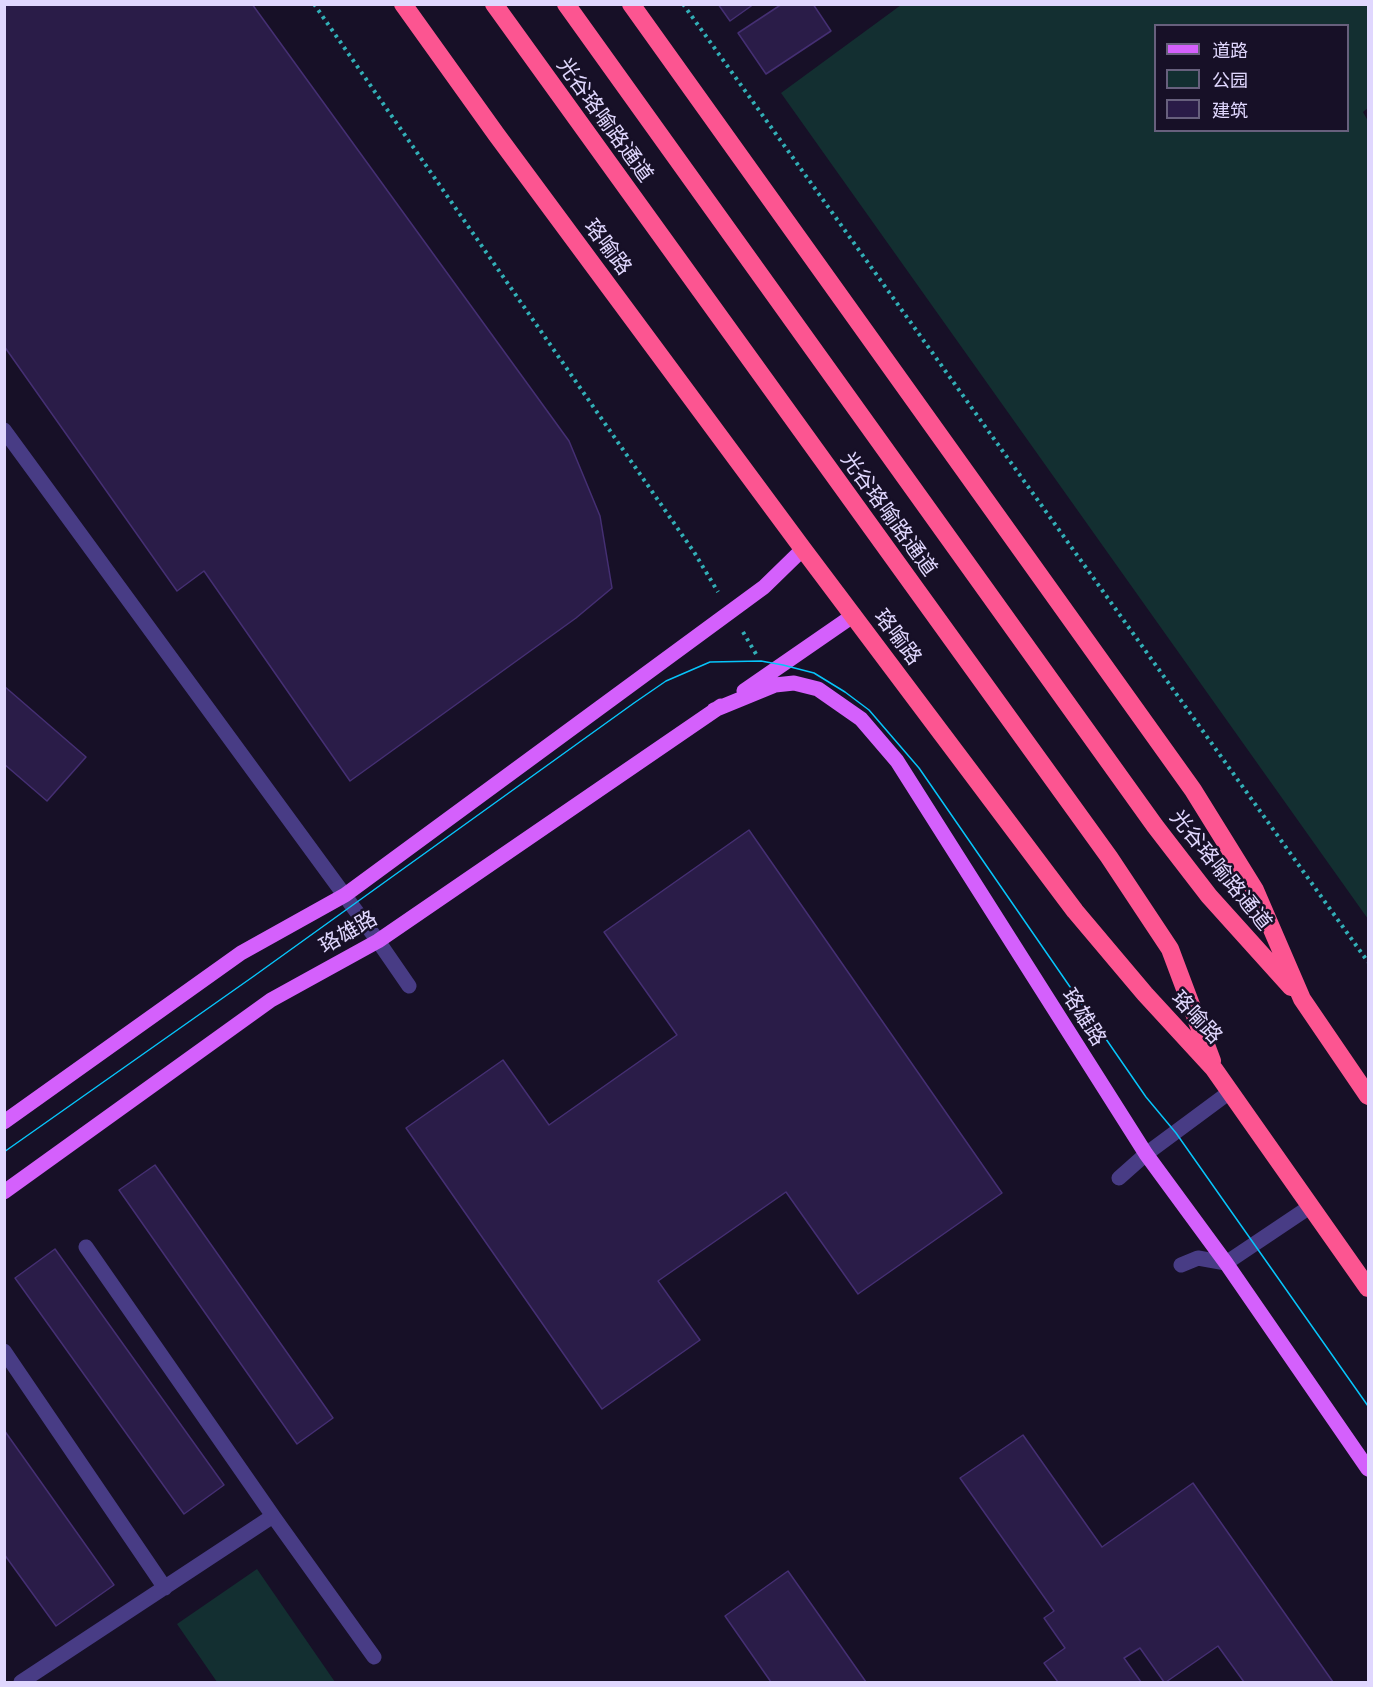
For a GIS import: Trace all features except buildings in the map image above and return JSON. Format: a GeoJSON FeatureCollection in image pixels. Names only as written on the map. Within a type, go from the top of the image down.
{"type":"FeatureCollection","features":[{"type":"Feature","properties":{"kind":"highway","name":"珞喻路"},"geometry":{"type":"LineString","coordinates":[[403,4],[496,134],[803,549],[1075,911],[1231,1091],[1368,1288]]}},
{"type":"Feature","properties":{"kind":"highway","name":"光谷珞喻路通道"},"geometry":{"type":"LineString","coordinates":[[494,4],[1108,857],[1170,949],[1214,1069]]}},
{"type":"Feature","properties":{"kind":"highway","name":"光谷珞喻路通道"},"geometry":{"type":"LineString","coordinates":[[566,4],[1155,826],[1209,897],[1302,999]]}},
{"type":"Feature","properties":{"kind":"highway"},"geometry":{"type":"LineString","coordinates":[[631,4],[1193,790],[1255,890],[1302,999],[1368,1096]]}},
{"type":"Feature","properties":{"kind":"main road"},"geometry":{"type":"LineString","coordinates":[[4,1122],[241,953],[345,895],[730,612],[783,570],[803,549]]}},
{"type":"Feature","properties":{"kind":"main road","name":"珞雄路"},"geometry":{"type":"LineString","coordinates":[[4,1192],[271,1000],[378,941],[854,615]]}},
{"type":"Feature","properties":{"kind":"main road","name":"珞雄路"},"geometry":{"type":"LineString","coordinates":[[714,710],[775,685],[794,683],[818,689],[861,719],[897,761],[1146,1154],[1226,1263],[1368,1469]]}},
{"type":"Feature","properties":{"kind":"street"},"geometry":{"type":"LineString","coordinates":[[4,430],[345,895],[409,986]]}},
{"type":"Feature","properties":{"kind":"street"},"geometry":{"type":"LineString","coordinates":[[1119,1178],[1146,1154],[1231,1091]]}},
{"type":"Feature","properties":{"kind":"street"},"geometry":{"type":"LineString","coordinates":[[1181,1265],[1198,1258],[1226,1263],[1311,1206]]}},
{"type":"Feature","properties":{"kind":"street"},"geometry":{"type":"LineString","coordinates":[[86,1247],[374,1657]]}},
{"type":"Feature","properties":{"kind":"street"},"geometry":{"type":"LineString","coordinates":[[4,1351],[165,1587]]}},
{"type":"Feature","properties":{"kind":"street"},"geometry":{"type":"LineString","coordinates":[[21,1683],[273,1516]]}},
{"type":"Feature","properties":{"kind":"path"},"geometry":{"type":"LineString","coordinates":[[314,4],[694,552],[769,674]]}},
{"type":"Feature","properties":{"kind":"path"},"geometry":{"type":"LineString","coordinates":[[683,4],[1368,962]]}},
{"type":"Feature","properties":{"kind":"green space"},"geometry":{"type":"Polygon","coordinates":[[[901,5],[1368,5],[1368,108],[1363,112],[1368,121],[1368,919],[781,93],[901,5]]]}},
{"type":"Feature","properties":{"kind":"green space"},"geometry":{"type":"Polygon","coordinates":[[[257,1569],[335,1682],[217,1682],[177,1624],[257,1569]]]}},
{"type":"Feature","properties":{"kind":"tram line"},"geometry":{"type":"LineString","coordinates":[[4,1152],[666,681],[710,662],[761,661],[783,665],[814,673],[869,710],[919,768],[1146,1097],[1176,1133],[1368,1406]]}}]}
